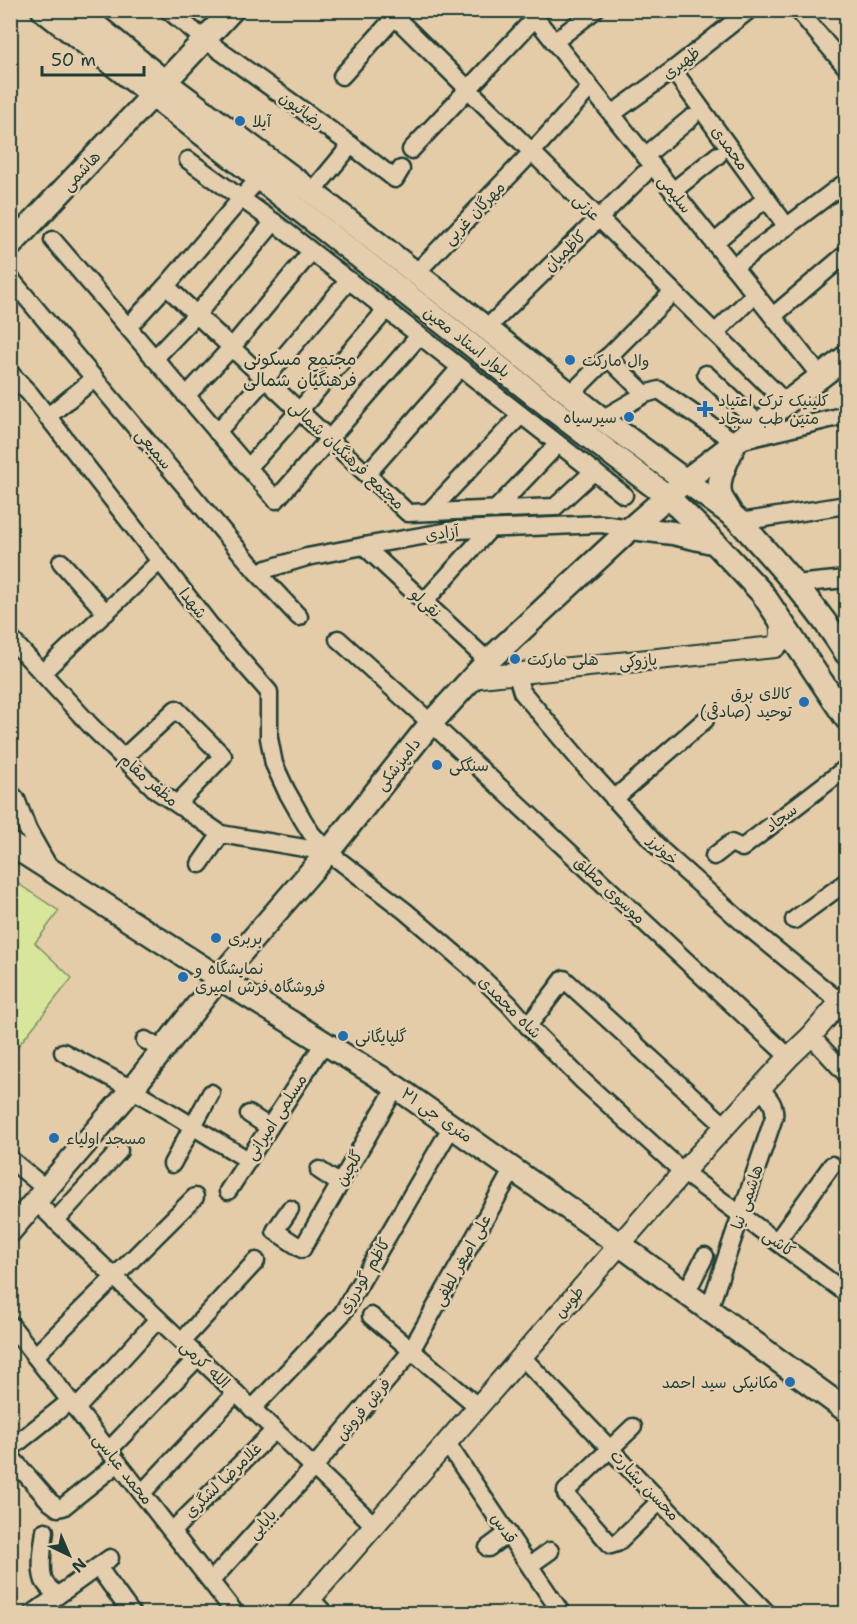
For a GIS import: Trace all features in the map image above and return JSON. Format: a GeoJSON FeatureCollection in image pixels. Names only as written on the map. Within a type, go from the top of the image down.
{"type":"FeatureCollection","features":[{"type":"Feature","properties":{"kind":"main road","name":"بلوار استاد معین"},"geometry":{"type":"LineString","coordinates":[[43,10],[312,192],[486,329],[736,519],[795,584],[846,651]]}},
{"type":"Feature","properties":{"kind":"main road","name":"بلوار استاد معین"},"geometry":{"type":"LineString","coordinates":[[77,10],[158,89],[259,178],[555,411],[668,496],[762,593],[846,718]]}},
{"type":"Feature","properties":{"kind":"main road","name":"هاشمی"},"geometry":{"type":"LineString","coordinates":[[10,246],[232,10]]}},
{"type":"Feature","properties":{"kind":"main road","name":"دامپزشکی"},"geometry":{"type":"LineString","coordinates":[[10,1231],[132,1089],[153,1045],[219,978],[328,852],[431,723],[471,678],[631,528],[685,481],[846,357]]}},
{"type":"Feature","properties":{"kind":"main road"},"geometry":{"type":"LineString","coordinates":[[555,411],[571,394]]}},
{"type":"Feature","properties":{"kind":"main road"},"geometry":{"type":"LineString","coordinates":[[735,442],[720,483],[721,496],[736,519]]}},
{"type":"Feature","properties":{"kind":"main road"},"geometry":{"type":"LineString","coordinates":[[631,528],[673,533],[715,543]]}},
{"type":"Feature","properties":{"kind":"main road"},"geometry":{"type":"LineString","coordinates":[[762,593],[756,576],[761,568],[772,568],[795,584]]}},
{"type":"Feature","properties":{"kind":"main road","name":"۲۱ متری جی"},"geometry":{"type":"LineString","coordinates":[[10,844],[219,978],[396,1087],[619,1244],[846,1410]]}},
{"type":"Feature","properties":{"kind":"street","name":"رضائیون"},"geometry":{"type":"LineString","coordinates":[[168,10],[205,40],[395,179],[401,170]]}},
{"type":"Feature","properties":{"kind":"street"},"geometry":{"type":"LineString","coordinates":[[554,42],[595,10]]}},
{"type":"Feature","properties":{"kind":"street","name":"ظهیری"},"geometry":{"type":"LineString","coordinates":[[612,114],[673,70],[749,10]]}},
{"type":"Feature","properties":{"kind":"street"},"geometry":{"type":"LineString","coordinates":[[798,10],[846,67]]}},
{"type":"Feature","properties":{"kind":"street"},"geometry":{"type":"LineString","coordinates":[[342,76],[394,13]]}},
{"type":"Feature","properties":{"kind":"street","name":"عزتی"},"geometry":{"type":"LineString","coordinates":[[394,13],[786,403]]}},
{"type":"Feature","properties":{"kind":"street"},"geometry":{"type":"LineString","coordinates":[[411,150],[532,14]]}},
{"type":"Feature","properties":{"kind":"street","name":"سلیمی"},"geometry":{"type":"LineString","coordinates":[[532,14],[821,377]]}},
{"type":"Feature","properties":{"kind":"street","name":"محمدی"},"geometry":{"type":"LineString","coordinates":[[673,70],[787,227]]}},
{"type":"Feature","properties":{"kind":"street","name":"مهرگان غربی"},"geometry":{"type":"LineString","coordinates":[[416,273],[532,152],[590,87]]}},
{"type":"Feature","properties":{"kind":"street"},"geometry":{"type":"LineString","coordinates":[[645,156],[691,118]]}},
{"type":"Feature","properties":{"kind":"street"},"geometry":{"type":"LineString","coordinates":[[312,192],[351,145]]}},
{"type":"Feature","properties":{"kind":"street"},"geometry":{"type":"LineString","coordinates":[[673,191],[718,155]]}},
{"type":"Feature","properties":{"kind":"street"},"geometry":{"type":"LineString","coordinates":[[188,160],[242,197],[624,495]]}},
{"type":"Feature","properties":{"kind":"street","name":"کاظمیان"},"geometry":{"type":"LineString","coordinates":[[486,329],[644,174]]}},
{"type":"Feature","properties":{"kind":"street"},"geometry":{"type":"LineString","coordinates":[[128,327],[259,178]]}},
{"type":"Feature","properties":{"kind":"street"},"geometry":{"type":"LineString","coordinates":[[733,267],[846,182]]}},
{"type":"Feature","properties":{"kind":"street"},"geometry":{"type":"LineString","coordinates":[[714,243],[766,198]]}},
{"type":"Feature","properties":{"kind":"street"},"geometry":{"type":"LineString","coordinates":[[154,358],[197,314],[274,222]]}},
{"type":"Feature","properties":{"kind":"street"},"geometry":{"type":"LineString","coordinates":[[53,240],[276,500],[419,336]]}},
{"type":"Feature","properties":{"kind":"street"},"geometry":{"type":"LineString","coordinates":[[186,396],[232,347],[311,252]]}},
{"type":"Feature","properties":{"kind":"street"},"geometry":{"type":"LineString","coordinates":[[773,316],[846,254]]}},
{"type":"Feature","properties":{"kind":"street","name":"سمیعی"},"geometry":{"type":"LineString","coordinates":[[10,278],[257,572],[299,617]]}},
{"type":"Feature","properties":{"kind":"street"},"geometry":{"type":"LineString","coordinates":[[217,432],[266,379],[349,280]]}},
{"type":"Feature","properties":{"kind":"street","name":"مجتمع فرهنگیان شمالی"},"geometry":{"type":"LineString","coordinates":[[166,286],[408,513],[555,507],[594,471]]}},
{"type":"Feature","properties":{"kind":"street"},"geometry":{"type":"LineString","coordinates":[[571,394],[673,292]]}},
{"type":"Feature","properties":{"kind":"street"},"geometry":{"type":"LineString","coordinates":[[715,333],[755,294]]}},
{"type":"Feature","properties":{"kind":"street"},"geometry":{"type":"LineString","coordinates":[[248,468],[387,309]]}},
{"type":"Feature","properties":{"kind":"street"},"geometry":{"type":"LineString","coordinates":[[607,357],[645,394]]}},
{"type":"Feature","properties":{"kind":"street"},"geometry":{"type":"LineString","coordinates":[[367,474],[460,368]]}},
{"type":"Feature","properties":{"kind":"street","name":"شهدا"},"geometry":{"type":"LineString","coordinates":[[10,373],[30,394],[209,624],[269,692],[269,738],[274,764],[311,833],[328,852]]}},
{"type":"Feature","properties":{"kind":"street"},"geometry":{"type":"LineString","coordinates":[[706,374],[759,424]]}},
{"type":"Feature","properties":{"kind":"street"},"geometry":{"type":"LineString","coordinates":[[47,417],[95,378]]}},
{"type":"Feature","properties":{"kind":"street"},"geometry":{"type":"LineString","coordinates":[[602,418],[645,394],[659,390],[735,442],[846,415]]}},
{"type":"Feature","properties":{"kind":"street"},"geometry":{"type":"LineString","coordinates":[[429,512],[521,415]]}},
{"type":"Feature","properties":{"kind":"street"},"geometry":{"type":"LineString","coordinates":[[495,510],[558,444]]}},
{"type":"Feature","properties":{"kind":"street"},"geometry":{"type":"LineString","coordinates":[[736,519],[846,505]]}},
{"type":"Feature","properties":{"kind":"street","name":"آزادی"},"geometry":{"type":"LineString","coordinates":[[257,572],[307,557],[456,530],[601,524],[631,528]]}},
{"type":"Feature","properties":{"kind":"street"},"geometry":{"type":"LineString","coordinates":[[424,602],[490,529]]}},
{"type":"Feature","properties":{"kind":"street","name":"نقی‌لو"},"geometry":{"type":"LineString","coordinates":[[364,546],[488,661]]}},
{"type":"Feature","properties":{"kind":"street"},"geometry":{"type":"LineString","coordinates":[[43,672],[160,561]]}},
{"type":"Feature","properties":{"kind":"street"},"geometry":{"type":"LineString","coordinates":[[61,562],[106,614]]}},
{"type":"Feature","properties":{"kind":"street"},"geometry":{"type":"LineString","coordinates":[[795,584],[846,579]]}},
{"type":"Feature","properties":{"kind":"street","name":"پازوکی"},"geometry":{"type":"LineString","coordinates":[[471,678],[775,647],[781,637],[780,620]]}},
{"type":"Feature","properties":{"kind":"street","name":"مظفر مقام"},"geometry":{"type":"LineString","coordinates":[[10,638],[91,726],[157,790],[221,834],[328,852]]}},
{"type":"Feature","properties":{"kind":"street","name":"موسوی مطلق"},"geometry":{"type":"LineString","coordinates":[[338,639],[789,1058]]}},
{"type":"Feature","properties":{"kind":"street","name":"خونرز"},"geometry":{"type":"LineString","coordinates":[[522,672],[518,679],[522,692],[614,799],[672,861],[742,922],[843,998]]}},
{"type":"Feature","properties":{"kind":"street"},"geometry":{"type":"LineString","coordinates":[[123,758],[176,709],[223,756],[177,804]]}},
{"type":"Feature","properties":{"kind":"street"},"geometry":{"type":"LineString","coordinates":[[614,799],[705,720]]}},
{"type":"Feature","properties":{"kind":"street","name":"سجاد"},"geometry":{"type":"LineString","coordinates":[[714,856],[731,843],[742,848],[846,768]]}},
{"type":"Feature","properties":{"kind":"street"},"geometry":{"type":"LineString","coordinates":[[10,793],[16,799],[28,830],[51,870]]}},
{"type":"Feature","properties":{"kind":"street"},"geometry":{"type":"LineString","coordinates":[[200,864],[221,834]]}},
{"type":"Feature","properties":{"kind":"street","name":"شاه محمدی"},"geometry":{"type":"LineString","coordinates":[[328,852],[405,911],[503,998],[583,1081],[682,1172]]}},
{"type":"Feature","properties":{"kind":"street"},"geometry":{"type":"LineString","coordinates":[[794,920],[846,882]]}},
{"type":"Feature","properties":{"kind":"street"},"geometry":{"type":"LineString","coordinates":[[528,1026],[564,979],[725,1126]]}},
{"type":"Feature","properties":{"kind":"street","name":"طوس"},"geometry":{"type":"LineString","coordinates":[[297,1614],[682,1172],[811,1036],[843,998]]}},
{"type":"Feature","properties":{"kind":"street"},"geometry":{"type":"LineString","coordinates":[[811,1036],[846,1074]]}},
{"type":"Feature","properties":{"kind":"street","name":"مسلمی امیرانی"},"geometry":{"type":"LineString","coordinates":[[228,1191],[324,1043]]}},
{"type":"Feature","properties":{"kind":"street"},"geometry":{"type":"LineString","coordinates":[[63,1052],[132,1089],[248,1160]]}},
{"type":"Feature","properties":{"kind":"street","name":"گلچین"},"geometry":{"type":"LineString","coordinates":[[290,1209],[275,1232],[303,1250],[396,1087]]}},
{"type":"Feature","properties":{"kind":"street","name":"هاشمی نیا"},"geometry":{"type":"LineString","coordinates":[[709,1309],[776,1110],[760,1088]]}},
{"type":"Feature","properties":{"kind":"street"},"geometry":{"type":"LineString","coordinates":[[172,1164],[211,1093]]}},
{"type":"Feature","properties":{"kind":"street"},"geometry":{"type":"LineString","coordinates":[[249,1114],[270,1127]]}},
{"type":"Feature","properties":{"kind":"street","name":"کاظم گودرزی"},"geometry":{"type":"LineString","coordinates":[[252,1409],[342,1314],[453,1126]]}},
{"type":"Feature","properties":{"kind":"street"},"geometry":{"type":"LineString","coordinates":[[55,1221],[119,1152]]}},
{"type":"Feature","properties":{"kind":"street","name":"الله کرمی"},"geometry":{"type":"LineString","coordinates":[[10,1159],[41,1196],[55,1221],[374,1525]]}},
{"type":"Feature","properties":{"kind":"street"},"geometry":{"type":"LineString","coordinates":[[777,1241],[832,1165]]}},
{"type":"Feature","properties":{"kind":"street","name":"علی‌ اصغر لطفی"},"geometry":{"type":"LineString","coordinates":[[411,1350],[513,1169]]}},
{"type":"Feature","properties":{"kind":"street"},"geometry":{"type":"LineString","coordinates":[[319,1170],[340,1184]]}},
{"type":"Feature","properties":{"kind":"street","name":"کاشی"},"geometry":{"type":"LineString","coordinates":[[682,1172],[846,1293]]}},
{"type":"Feature","properties":{"kind":"street"},"geometry":{"type":"LineString","coordinates":[[35,1356],[195,1197]]}},
{"type":"Feature","properties":{"kind":"street"},"geometry":{"type":"LineString","coordinates":[[686,1293],[705,1256]]}},
{"type":"Feature","properties":{"kind":"street"},"geometry":{"type":"LineString","coordinates":[[182,1341],[256,1261]]}},
{"type":"Feature","properties":{"kind":"street"},"geometry":{"type":"LineString","coordinates":[[370,1316],[477,1406]]}},
{"type":"Feature","properties":{"kind":"street"},"geometry":{"type":"LineString","coordinates":[[10,1449],[73,1405],[158,1319]]}},
{"type":"Feature","properties":{"kind":"street","name":"محمد عباسی"},"geometry":{"type":"LineString","coordinates":[[10,1324],[16,1343],[35,1356],[236,1614]]}},
{"type":"Feature","properties":{"kind":"street","name":"فرش فروش"},"geometry":{"type":"LineString","coordinates":[[314,1467],[411,1350]]}},
{"type":"Feature","properties":{"kind":"street","name":"محسن بشارت"},"geometry":{"type":"LineString","coordinates":[[521,1356],[765,1612]]}},
{"type":"Feature","properties":{"kind":"street"},"geometry":{"type":"LineString","coordinates":[[10,1456],[50,1503],[58,1508],[63,1507],[114,1456],[198,1358]]}},
{"type":"Feature","properties":{"kind":"street"},"geometry":{"type":"LineString","coordinates":[[142,1493],[236,1393]]}},
{"type":"Feature","properties":{"kind":"street"},"geometry":{"type":"LineString","coordinates":[[633,1426],[566,1491],[566,1494],[611,1545],[617,1543],[660,1501]]}},
{"type":"Feature","properties":{"kind":"street","name":"غلامرضا لشگری"},"geometry":{"type":"LineString","coordinates":[[172,1531],[275,1430]]}},
{"type":"Feature","properties":{"kind":"street","name":"قدس"},"geometry":{"type":"LineString","coordinates":[[447,1442],[562,1614]]}},
{"type":"Feature","properties":{"kind":"street","name":"بابایی"},"geometry":{"type":"LineString","coordinates":[[211,1581],[314,1467]]}},
{"type":"Feature","properties":{"kind":"street"},"geometry":{"type":"LineString","coordinates":[[45,1531],[42,1555],[43,1578],[49,1588],[58,1595]]}},
{"type":"Feature","properties":{"kind":"street"},"geometry":{"type":"LineString","coordinates":[[488,1548],[508,1533]]}},
{"type":"Feature","properties":{"kind":"street"},"geometry":{"type":"LineString","coordinates":[[530,1566],[550,1551]]}},
{"type":"Feature","properties":{"kind":"street"},"geometry":{"type":"LineString","coordinates":[[32,1614],[104,1563],[132,1614]]}},
{"type":"Feature","properties":{"kind":"street"},"geometry":{"type":"LineString","coordinates":[[310,1598],[325,1614]]}},
{"type":"Feature","properties":{"kind":"green space"},"geometry":{"type":"Polygon","coordinates":[[[11,879],[59,911],[35,943],[72,978],[11,1055],[11,879]]]}},
{"type":"Feature","properties":{"kind":"place","name":"آیلا"},"geometry":{"type":"Point","coordinates":[240,121]}},
{"type":"Feature","properties":{"kind":"place","name":"وال مارکت"},"geometry":{"type":"Point","coordinates":[570,360]}},
{"type":"Feature","properties":{"kind":"place","name":"کلینیک ترک اعتیاد متین طب سجاد"},"geometry":{"type":"Point","coordinates":[705,409]}},
{"type":"Feature","properties":{"kind":"place","name":"سیرسیاه"},"geometry":{"type":"Point","coordinates":[629,417]}},
{"type":"Feature","properties":{"kind":"place","name":"هلی مارکت"},"geometry":{"type":"Point","coordinates":[515,659]}},
{"type":"Feature","properties":{"kind":"place","name":"کالای برق توحید (صادقی)"},"geometry":{"type":"Point","coordinates":[804,702]}},
{"type":"Feature","properties":{"kind":"place","name":"سنگکی"},"geometry":{"type":"Point","coordinates":[437,765]}},
{"type":"Feature","properties":{"kind":"place","name":"بربری"},"geometry":{"type":"Point","coordinates":[216,938]}},
{"type":"Feature","properties":{"kind":"place","name":"نمایشگاه و فروشگاه فرش امیری"},"geometry":{"type":"Point","coordinates":[183,977]}},
{"type":"Feature","properties":{"kind":"place","name":"گلپایگانی"},"geometry":{"type":"Point","coordinates":[343,1036]}},
{"type":"Feature","properties":{"kind":"place","name":"مسجد اولیاء"},"geometry":{"type":"Point","coordinates":[54,1138]}},
{"type":"Feature","properties":{"kind":"place","name":"مکانیکی سید احمد"},"geometry":{"type":"Point","coordinates":[790,1382]}},
{"type":"Feature","properties":{"kind":"district","name":"مجتمع مسکونی فرهنگیان شمالی"},"geometry":{"type":"Point","coordinates":[300,370]}}]}
